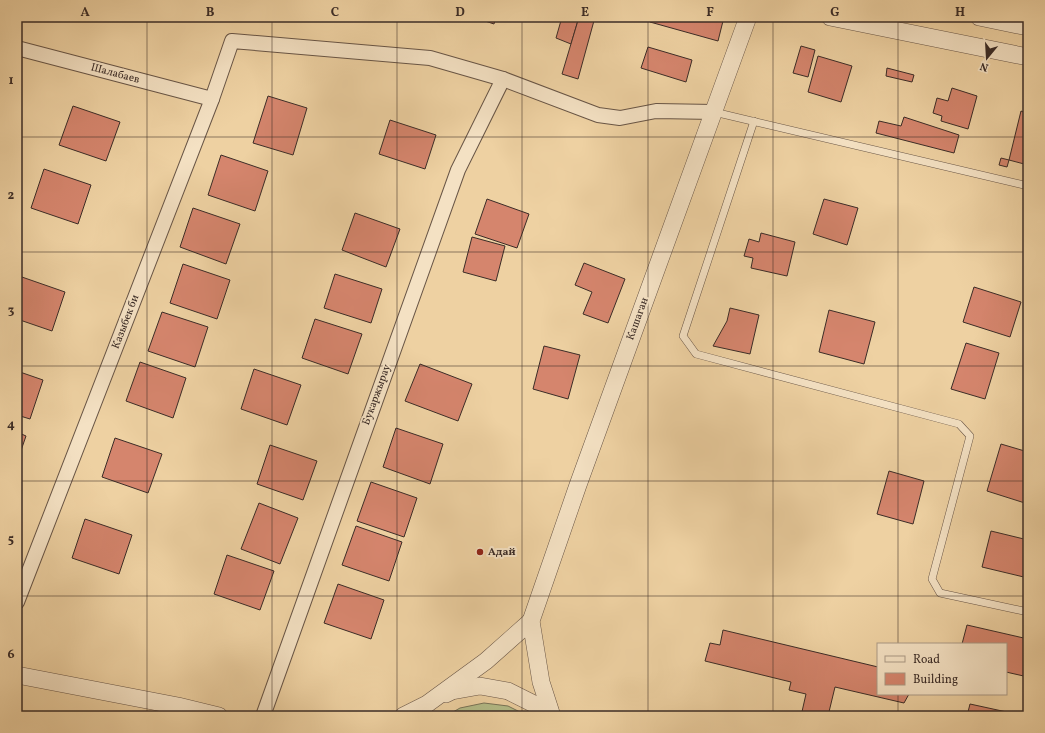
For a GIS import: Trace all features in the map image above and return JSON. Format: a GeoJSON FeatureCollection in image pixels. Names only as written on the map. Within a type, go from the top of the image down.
{"type":"FeatureCollection","features":[{"type":"Feature","properties":{"kind":"street","name":"Кашаган"},"geometry":{"type":"LineString","coordinates":[[531,621],[581,477],[748,17]]}},
{"type":"Feature","properties":{"kind":"street"},"geometry":{"type":"LineString","coordinates":[[830,17],[1028,58]]}},
{"type":"Feature","properties":{"kind":"street"},"geometry":{"type":"LineString","coordinates":[[980,17],[1028,27]]}},
{"type":"Feature","properties":{"kind":"street","name":"Казыбек би"},"geometry":{"type":"LineString","coordinates":[[17,602],[212,99],[232,41],[430,58],[503,79]]}},
{"type":"Feature","properties":{"kind":"street","name":"Шалабаев"},"geometry":{"type":"LineString","coordinates":[[17,48],[212,99]]}},
{"type":"Feature","properties":{"kind":"street"},"geometry":{"type":"LineString","coordinates":[[503,79],[598,115],[620,118],[656,111],[714,112]]}},
{"type":"Feature","properties":{"kind":"street","name":"Букаржырау"},"geometry":{"type":"LineString","coordinates":[[262,716],[458,170],[503,79]]}},
{"type":"Feature","properties":{"kind":"street"},"geometry":{"type":"LineString","coordinates":[[421,710],[486,661],[531,621]]}},
{"type":"Feature","properties":{"kind":"street"},"geometry":{"type":"LineString","coordinates":[[531,621],[541,682],[552,716]]}},
{"type":"Feature","properties":{"kind":"street"},"geometry":{"type":"LineString","coordinates":[[17,675],[194,713],[219,716]]}},
{"type":"Feature","properties":{"kind":"street"},"geometry":{"type":"LineString","coordinates":[[403,716],[421,710],[452,691],[480,686],[508,691],[534,704],[546,716]]}},
{"type":"Feature","properties":{"kind":"lane"},"geometry":{"type":"LineString","coordinates":[[714,112],[1028,186]]}},
{"type":"Feature","properties":{"kind":"lane"},"geometry":{"type":"LineString","coordinates":[[754,121],[683,336],[696,354],[959,424],[970,436],[932,579],[940,593],[1028,612]]}},
{"type":"Feature","properties":{"kind":"green space"},"geometry":{"type":"Polygon","coordinates":[[[484,703],[508,706],[528,716],[446,716],[460,708],[484,703]]]}},
{"type":"Feature","properties":{"kind":"building"},"geometry":{"type":"Polygon","coordinates":[[[480,17],[496,17],[494,24],[479,19],[480,17]]]}},
{"type":"Feature","properties":{"kind":"building"},"geometry":{"type":"Polygon","coordinates":[[[562,17],[579,17],[571,44],[556,38],[562,17]]]}},
{"type":"Feature","properties":{"kind":"building"},"geometry":{"type":"Polygon","coordinates":[[[579,17],[595,17],[578,79],[562,74],[579,17]]]}},
{"type":"Feature","properties":{"kind":"building"},"geometry":{"type":"Polygon","coordinates":[[[651,17],[724,17],[718,41],[650,22],[651,17]]]}},
{"type":"Feature","properties":{"kind":"building"},"geometry":{"type":"Polygon","coordinates":[[[801,46],[815,50],[808,77],[793,73],[801,46]]]}},
{"type":"Feature","properties":{"kind":"building"},"geometry":{"type":"Polygon","coordinates":[[[648,47],[692,60],[686,82],[641,68],[648,47]]]}},
{"type":"Feature","properties":{"kind":"building"},"geometry":{"type":"Polygon","coordinates":[[[818,56],[852,66],[841,102],[808,92],[818,56]]]}},
{"type":"Feature","properties":{"kind":"building"},"geometry":{"type":"Polygon","coordinates":[[[887,68],[914,75],[912,82],[886,76],[887,68]]]}},
{"type":"Feature","properties":{"kind":"building"},"geometry":{"type":"Polygon","coordinates":[[[952,88],[977,96],[968,129],[941,121],[942,116],[933,113],[937,98],[948,101],[952,88]]]}},
{"type":"Feature","properties":{"kind":"building"},"geometry":{"type":"Polygon","coordinates":[[[268,96],[307,108],[293,155],[253,143],[268,96]]]}},
{"type":"Feature","properties":{"kind":"building"},"geometry":{"type":"Polygon","coordinates":[[[73,106],[120,122],[106,161],[59,145],[73,106]]]}},
{"type":"Feature","properties":{"kind":"building"},"geometry":{"type":"Polygon","coordinates":[[[1021,111],[1028,114],[1028,165],[1009,160],[1021,111]]]}},
{"type":"Feature","properties":{"kind":"building"},"geometry":{"type":"Polygon","coordinates":[[[904,117],[959,135],[954,153],[876,133],[879,121],[901,126],[904,117]]]}},
{"type":"Feature","properties":{"kind":"building"},"geometry":{"type":"Polygon","coordinates":[[[390,120],[436,135],[425,169],[379,154],[390,120]]]}},
{"type":"Feature","properties":{"kind":"building"},"geometry":{"type":"Polygon","coordinates":[[[221,155],[268,171],[255,211],[208,195],[221,155]]]}},
{"type":"Feature","properties":{"kind":"building"},"geometry":{"type":"Polygon","coordinates":[[[1001,158],[1009,160],[1007,167],[999,165],[1001,158]]]}},
{"type":"Feature","properties":{"kind":"building"},"geometry":{"type":"Polygon","coordinates":[[[44,169],[91,185],[78,224],[31,208],[44,169]]]}},
{"type":"Feature","properties":{"kind":"building"},"geometry":{"type":"Polygon","coordinates":[[[487,199],[529,214],[517,248],[475,234],[487,199]]]}},
{"type":"Feature","properties":{"kind":"building"},"geometry":{"type":"Polygon","coordinates":[[[824,199],[858,208],[847,245],[813,234],[824,199]]]}},
{"type":"Feature","properties":{"kind":"building"},"geometry":{"type":"Polygon","coordinates":[[[193,208],[240,224],[226,264],[180,247],[193,208]]]}},
{"type":"Feature","properties":{"kind":"building"},"geometry":{"type":"Polygon","coordinates":[[[355,213],[400,229],[386,267],[342,250],[355,213]]]}},
{"type":"Feature","properties":{"kind":"building"},"geometry":{"type":"Polygon","coordinates":[[[761,233],[795,242],[787,276],[751,268],[753,258],[744,256],[749,239],[759,242],[761,233]]]}},
{"type":"Feature","properties":{"kind":"building"},"geometry":{"type":"Polygon","coordinates":[[[472,237],[505,246],[496,281],[463,272],[472,237]]]}},
{"type":"Feature","properties":{"kind":"building"},"geometry":{"type":"Polygon","coordinates":[[[584,263],[625,279],[608,323],[583,314],[592,292],[575,285],[584,263]]]}},
{"type":"Feature","properties":{"kind":"building"},"geometry":{"type":"Polygon","coordinates":[[[183,264],[230,280],[217,319],[170,303],[183,264]]]}},
{"type":"Feature","properties":{"kind":"building"},"geometry":{"type":"Polygon","coordinates":[[[335,274],[382,289],[371,323],[324,308],[335,274]]]}},
{"type":"Feature","properties":{"kind":"building"},"geometry":{"type":"Polygon","coordinates":[[[19,276],[65,292],[52,331],[17,319],[17,281],[19,276]]]}},
{"type":"Feature","properties":{"kind":"building"},"geometry":{"type":"Polygon","coordinates":[[[974,287],[1021,302],[1010,337],[963,322],[974,287]]]}},
{"type":"Feature","properties":{"kind":"building"},"geometry":{"type":"Polygon","coordinates":[[[730,308],[759,315],[750,354],[713,346],[727,321],[730,308]]]}},
{"type":"Feature","properties":{"kind":"building"},"geometry":{"type":"Polygon","coordinates":[[[829,310],[875,322],[864,364],[819,352],[829,310]]]}},
{"type":"Feature","properties":{"kind":"building"},"geometry":{"type":"Polygon","coordinates":[[[162,312],[208,327],[195,367],[148,351],[162,312]]]}},
{"type":"Feature","properties":{"kind":"building"},"geometry":{"type":"Polygon","coordinates":[[[315,319],[362,334],[348,374],[302,358],[315,319]]]}},
{"type":"Feature","properties":{"kind":"building"},"geometry":{"type":"Polygon","coordinates":[[[966,343],[999,353],[985,399],[951,389],[966,343]]]}},
{"type":"Feature","properties":{"kind":"building"},"geometry":{"type":"Polygon","coordinates":[[[544,346],[580,355],[568,399],[533,389],[544,346]]]}},
{"type":"Feature","properties":{"kind":"building"},"geometry":{"type":"Polygon","coordinates":[[[140,362],[186,378],[173,418],[126,401],[140,362]]]}},
{"type":"Feature","properties":{"kind":"building"},"geometry":{"type":"Polygon","coordinates":[[[420,364],[472,384],[458,421],[405,401],[420,364]]]}},
{"type":"Feature","properties":{"kind":"building"},"geometry":{"type":"Polygon","coordinates":[[[254,369],[301,385],[287,425],[241,409],[254,369]]]}},
{"type":"Feature","properties":{"kind":"building"},"geometry":{"type":"Polygon","coordinates":[[[17,371],[43,380],[30,419],[17,415],[17,371]]]}},
{"type":"Feature","properties":{"kind":"building"},"geometry":{"type":"Polygon","coordinates":[[[396,428],[443,444],[430,484],[383,467],[396,428]]]}},
{"type":"Feature","properties":{"kind":"building"},"geometry":{"type":"Polygon","coordinates":[[[17,432],[26,436],[17,462],[17,432]]]}},
{"type":"Feature","properties":{"kind":"building"},"geometry":{"type":"Polygon","coordinates":[[[115,438],[162,454],[148,493],[102,477],[115,438]]]}},
{"type":"Feature","properties":{"kind":"building"},"geometry":{"type":"Polygon","coordinates":[[[1001,444],[1028,452],[1028,504],[987,491],[1001,444]]]}},
{"type":"Feature","properties":{"kind":"building"},"geometry":{"type":"Polygon","coordinates":[[[270,445],[317,461],[303,500],[257,484],[270,445]]]}},
{"type":"Feature","properties":{"kind":"building"},"geometry":{"type":"Polygon","coordinates":[[[889,471],[924,481],[913,524],[877,514],[889,471]]]}},
{"type":"Feature","properties":{"kind":"building"},"geometry":{"type":"Polygon","coordinates":[[[371,482],[417,498],[404,537],[357,521],[371,482]]]}},
{"type":"Feature","properties":{"kind":"building"},"geometry":{"type":"Polygon","coordinates":[[[259,503],[298,518],[280,564],[241,549],[259,503]]]}},
{"type":"Feature","properties":{"kind":"building"},"geometry":{"type":"Polygon","coordinates":[[[85,519],[132,535],[119,574],[72,558],[85,519]]]}},
{"type":"Feature","properties":{"kind":"building"},"geometry":{"type":"Polygon","coordinates":[[[356,526],[402,542],[389,581],[342,565],[356,526]]]}},
{"type":"Feature","properties":{"kind":"building"},"geometry":{"type":"Polygon","coordinates":[[[991,531],[1028,540],[1028,578],[982,567],[991,531]]]}},
{"type":"Feature","properties":{"kind":"building"},"geometry":{"type":"Polygon","coordinates":[[[227,555],[274,571],[260,610],[214,594],[227,555]]]}},
{"type":"Feature","properties":{"kind":"building"},"geometry":{"type":"Polygon","coordinates":[[[338,584],[384,600],[371,639],[324,623],[338,584]]]}},
{"type":"Feature","properties":{"kind":"building"},"geometry":{"type":"Polygon","coordinates":[[[967,625],[1028,639],[1028,677],[1007,672],[1007,643],[962,643],[967,625]]]}},
{"type":"Feature","properties":{"kind":"building"},"geometry":{"type":"Polygon","coordinates":[[[723,630],[877,667],[877,695],[908,695],[904,703],[835,687],[828,716],[801,716],[806,694],[789,690],[791,682],[705,661],[710,643],[720,645],[723,630]]]}},
{"type":"Feature","properties":{"kind":"building"},"geometry":{"type":"Polygon","coordinates":[[[970,704],[1025,716],[967,716],[970,704]]]}},
{"type":"Feature","properties":{"kind":"place","name":"Адай"},"geometry":{"type":"Point","coordinates":[480,552]}}]}
